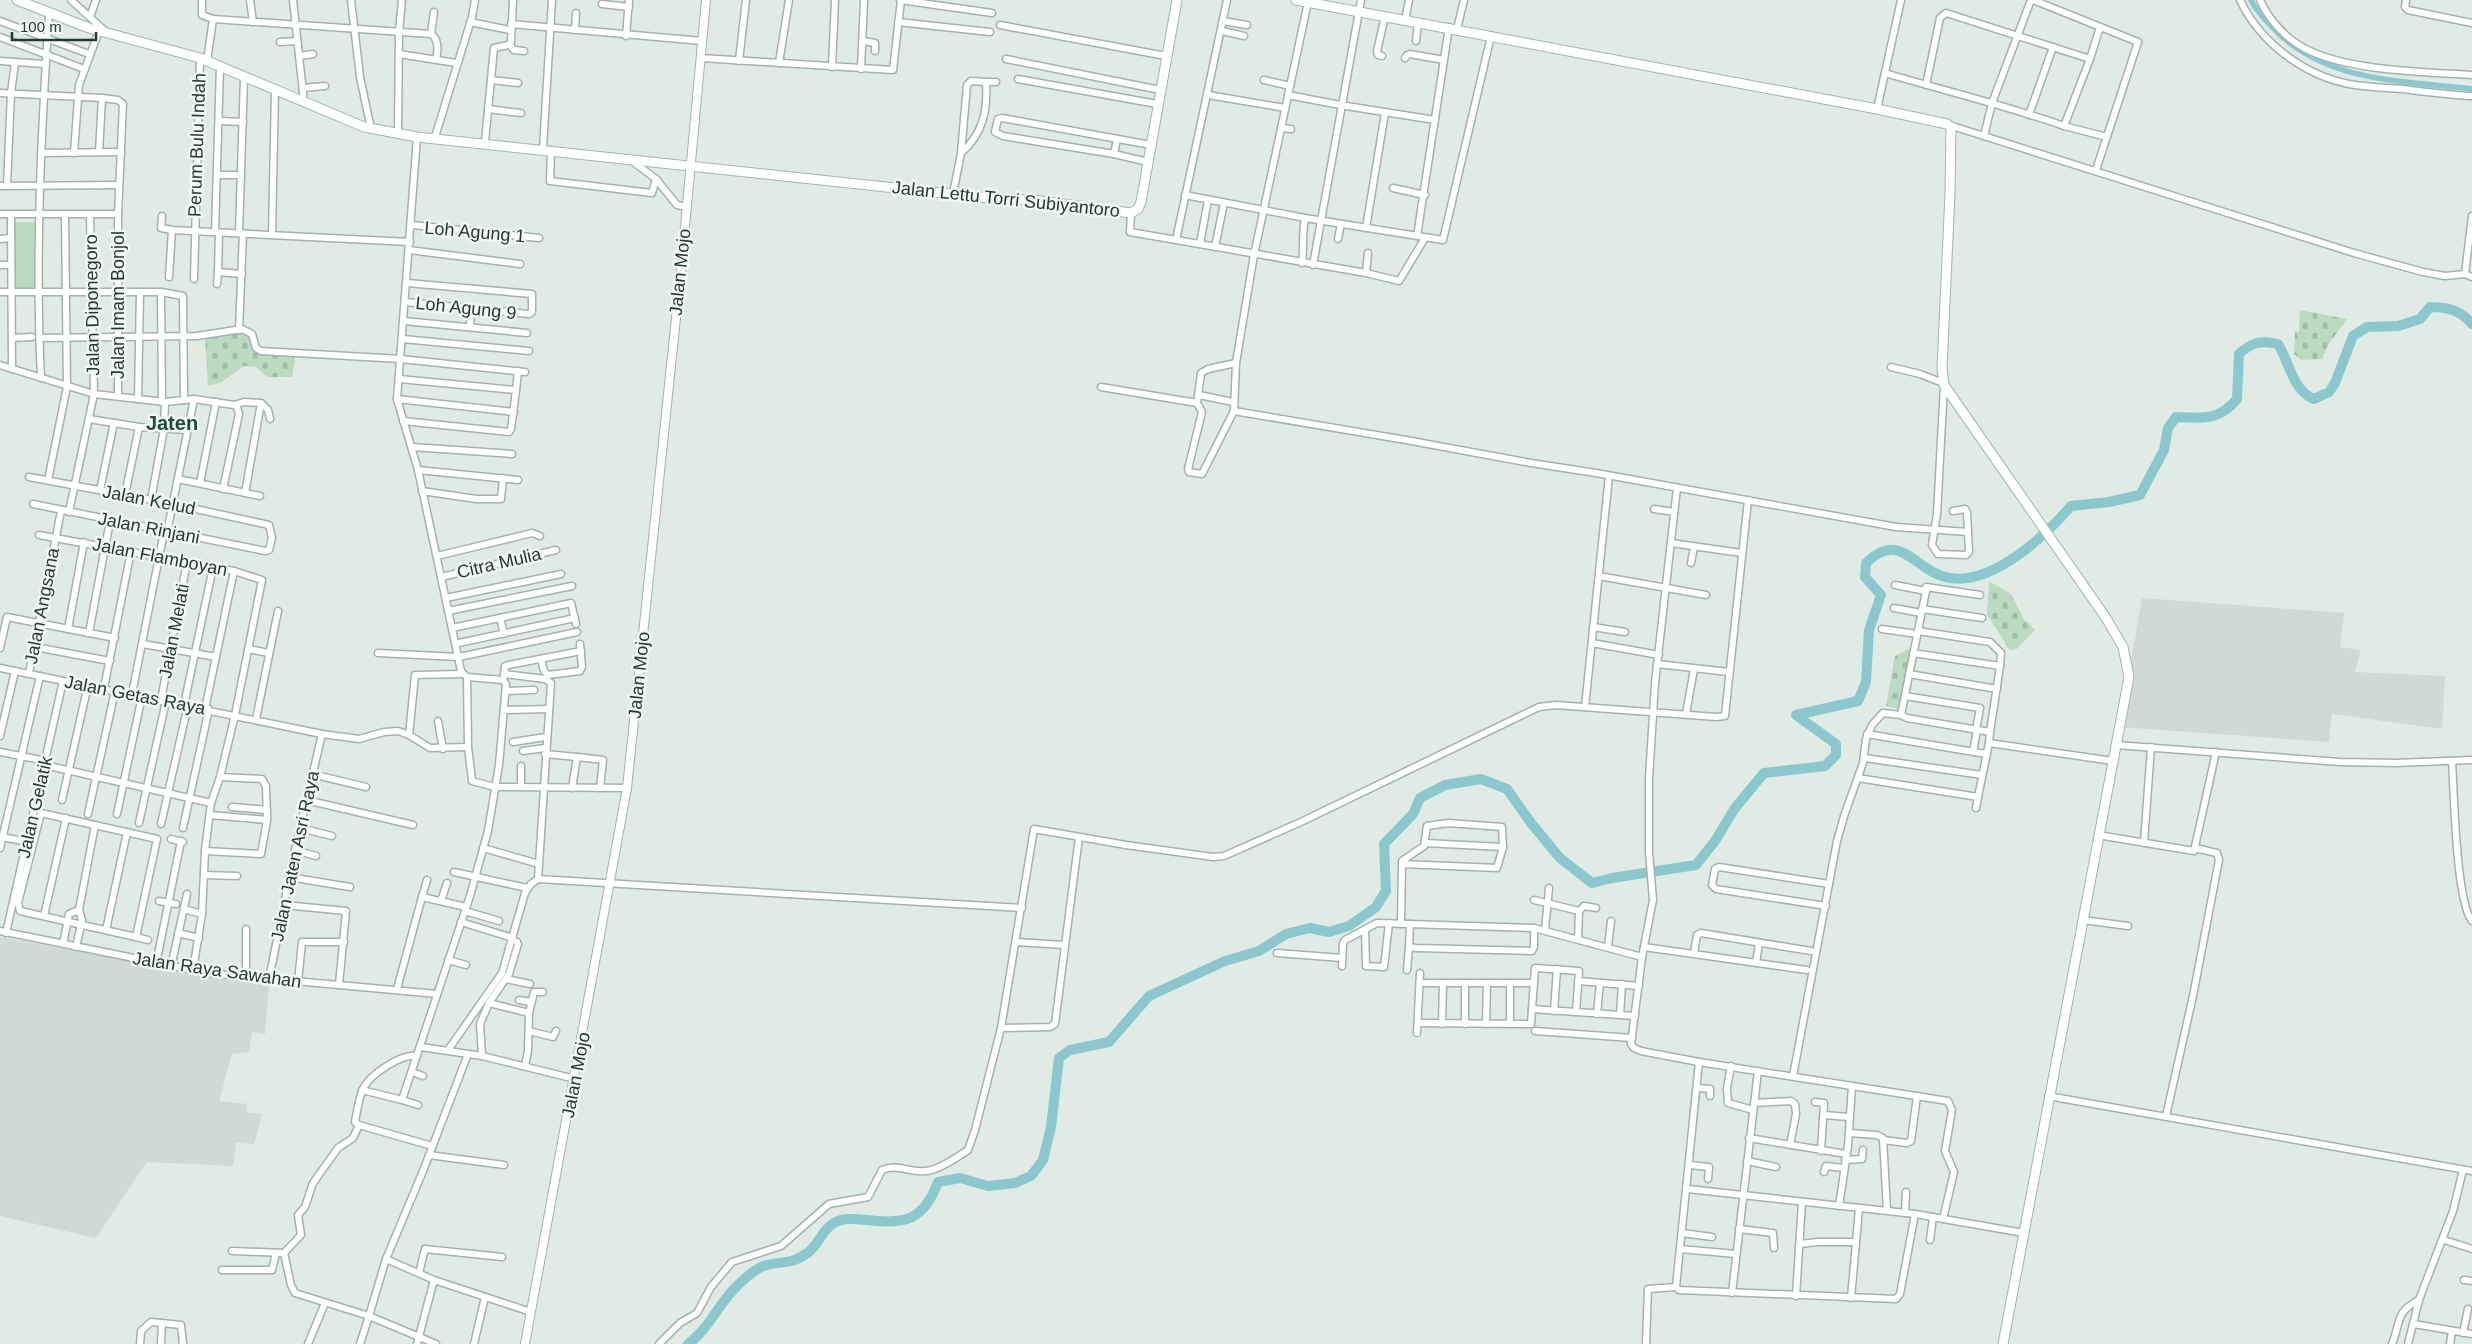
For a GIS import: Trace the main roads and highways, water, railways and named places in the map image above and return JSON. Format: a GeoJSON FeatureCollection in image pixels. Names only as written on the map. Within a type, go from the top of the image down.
{"type":"FeatureCollection","features":[{"type":"Feature","properties":{"kind":"main road","name":"Jalan Lettu Torri Subiyantoro"},"geometry":{"type":"LineString","coordinates":[[17,0],[102,31],[220,66],[371,129],[418,137],[485,142],[953,194],[1034,200],[1131,213],[1140,206],[1177,0]]}},
{"type":"Feature","properties":{"kind":"main road"},"geometry":{"type":"LineString","coordinates":[[1296,0],[1877,109],[1949,125],[1952,148],[1942,353],[1944,384],[2113,629],[2126,658],[2128,683],[2048,1096],[2003,1344]]}},
{"type":"Feature","properties":{"kind":"waterway"},"geometry":{"type":"LineString","coordinates":[[2251,0],[2263,18],[2292,45],[2315,59],[2339,69],[2365,76],[2472,89]]}},
{"type":"Feature","properties":{"kind":"waterway"},"geometry":{"type":"LineString","coordinates":[[688,1344],[696,1338],[732,1291],[748,1276],[764,1266],[792,1261],[806,1254],[814,1247],[826,1229],[838,1221],[858,1219],[892,1222],[912,1217],[926,1205],[938,1182],[960,1178],[988,1186],[1015,1183],[1031,1176],[1043,1160],[1051,1127],[1059,1058],[1070,1050],[1109,1042],[1149,996],[1225,961],[1259,951],[1286,934],[1310,928],[1329,932],[1349,926],[1376,907],[1386,891],[1384,844],[1413,814],[1420,798],[1445,785],[1481,779],[1507,789],[1531,823],[1560,858],[1592,883],[1612,878],[1696,865],[1715,841],[1735,808],[1764,773],[1825,766],[1836,755],[1836,744],[1796,715],[1858,701],[1866,682],[1869,630],[1881,595],[1865,577],[1866,563],[1879,553],[1889,550],[1899,551],[1938,574],[1950,578],[1966,578],[1983,574],[2017,556],[2033,544],[2071,506],[2109,502],[2140,495],[2164,450],[2168,428],[2176,417],[2210,417],[2217,415],[2230,406],[2237,399],[2239,354],[2257,343],[2278,344],[2296,383],[2307,395],[2314,399],[2329,392],[2335,383],[2353,336],[2367,327],[2398,326],[2420,319],[2430,307],[2458,312],[2472,324]]}},
{"type":"Feature","properties":{"kind":"district","name":"Jaten"},"geometry":{"type":"Point","coordinates":[172,423]}}]}
